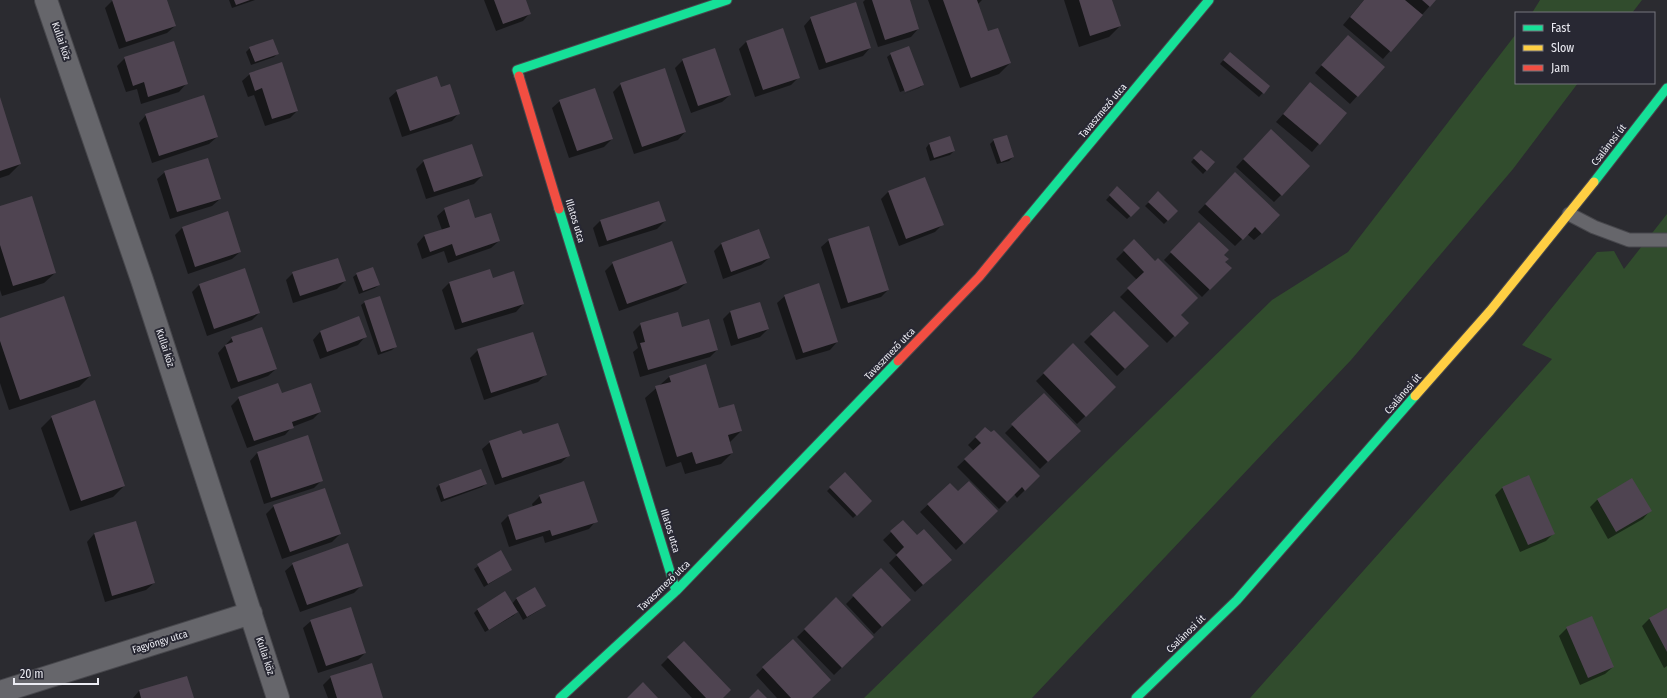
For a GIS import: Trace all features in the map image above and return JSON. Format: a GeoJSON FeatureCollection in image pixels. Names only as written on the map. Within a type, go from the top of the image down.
{"type":"FeatureCollection","features":[{"type":"Feature","properties":{"kind":"street","name":"Kullai köz"},"geometry":{"type":"LineString","coordinates":[[46,0],[142,280],[278,698]]}},
{"type":"Feature","properties":{"kind":"street","name":"Illatos utca"},"geometry":{"type":"LineString","coordinates":[[676,591],[517,70],[727,0]]}},
{"type":"Feature","properties":{"kind":"street","name":"Tavaszmező utca"},"geometry":{"type":"LineString","coordinates":[[560,698],[676,591],[979,277],[1210,0]]}},
{"type":"Feature","properties":{"kind":"street","name":"Csalánosi út"},"geometry":{"type":"LineString","coordinates":[[1136,698],[1237,600],[1490,311],[1569,214],[1667,88]]}},
{"type":"Feature","properties":{"kind":"street","name":"Fagyöngy utca"},"geometry":{"type":"LineString","coordinates":[[0,692],[251,613]]}},
{"type":"Feature","properties":{"kind":"lane"},"geometry":{"type":"LineString","coordinates":[[1569,214],[1594,227],[1629,240],[1667,240]]}},
{"type":"Feature","properties":{"kind":"green space"},"geometry":{"type":"Polygon","coordinates":[[[1540,0],[1642,0],[1633,12],[1533,12],[1540,0]]]}},
{"type":"Feature","properties":{"kind":"green space"},"geometry":{"type":"Polygon","coordinates":[[[1515,35],[1515,84],[1577,84],[1513,169],[1351,360],[1032,698],[864,698],[1272,300],[1348,252],[1515,35]]]}},
{"type":"Feature","properties":{"kind":"green space"},"geometry":{"type":"Polygon","coordinates":[[[1667,214],[1667,698],[1250,698],[1552,359],[1522,345],[1597,252],[1614,251],[1624,269],[1667,214]]]}},
{"type":"Feature","properties":{"kind":"building"},"geometry":{"type":"Polygon","coordinates":[[[112,0],[167,0],[176,26],[126,42],[112,0]]]}},
{"type":"Feature","properties":{"kind":"building"},"geometry":{"type":"Polygon","coordinates":[[[234,0],[250,0],[236,5],[234,0]]]}},
{"type":"Feature","properties":{"kind":"building"},"geometry":{"type":"Polygon","coordinates":[[[494,0],[526,0],[531,14],[503,24],[494,0]]]}},
{"type":"Feature","properties":{"kind":"building"},"geometry":{"type":"Polygon","coordinates":[[[872,0],[910,0],[919,29],[885,40],[872,0]]]}},
{"type":"Feature","properties":{"kind":"building"},"geometry":{"type":"Polygon","coordinates":[[[943,0],[977,0],[988,31],[998,28],[1011,63],[971,78],[943,0]]]}},
{"type":"Feature","properties":{"kind":"building"},"geometry":{"type":"Polygon","coordinates":[[[1079,0],[1112,0],[1121,26],[1090,36],[1079,0]]]}},
{"type":"Feature","properties":{"kind":"building"},"geometry":{"type":"Polygon","coordinates":[[[1364,0],[1405,0],[1423,15],[1391,52],[1350,17],[1364,0]]]}},
{"type":"Feature","properties":{"kind":"building"},"geometry":{"type":"Polygon","coordinates":[[[1422,0],[1436,0],[1430,7],[1422,0]]]}},
{"type":"Feature","properties":{"kind":"building"},"geometry":{"type":"Polygon","coordinates":[[[856,2],[871,48],[826,63],[810,17],[856,2]]]}},
{"type":"Feature","properties":{"kind":"building"},"geometry":{"type":"Polygon","coordinates":[[[783,28],[800,78],[763,90],[746,41],[783,28]]]}},
{"type":"Feature","properties":{"kind":"building"},"geometry":{"type":"Polygon","coordinates":[[[1348,35],[1385,67],[1358,97],[1321,65],[1348,35]]]}},
{"type":"Feature","properties":{"kind":"building"},"geometry":{"type":"Polygon","coordinates":[[[273,39],[279,54],[255,62],[249,47],[273,39]]]}},
{"type":"Feature","properties":{"kind":"building"},"geometry":{"type":"Polygon","coordinates":[[[174,41],[188,84],[148,97],[144,82],[133,86],[124,57],[174,41]]]}},
{"type":"Feature","properties":{"kind":"building"},"geometry":{"type":"Polygon","coordinates":[[[909,46],[924,85],[905,92],[890,53],[909,46]]]}},
{"type":"Feature","properties":{"kind":"building"},"geometry":{"type":"Polygon","coordinates":[[[715,48],[731,95],[698,106],[682,59],[715,48]]]}},
{"type":"Feature","properties":{"kind":"building"},"geometry":{"type":"Polygon","coordinates":[[[1230,52],[1270,86],[1264,94],[1223,60],[1230,52]]]}},
{"type":"Feature","properties":{"kind":"building"},"geometry":{"type":"Polygon","coordinates":[[[282,62],[298,111],[272,119],[262,88],[255,91],[249,73],[282,62]]]}},
{"type":"Feature","properties":{"kind":"building"},"geometry":{"type":"Polygon","coordinates":[[[665,68],[686,132],[642,147],[620,83],[665,68]]]}},
{"type":"Feature","properties":{"kind":"building"},"geometry":{"type":"Polygon","coordinates":[[[437,76],[441,87],[450,84],[460,114],[410,131],[396,90],[437,76]]]}},
{"type":"Feature","properties":{"kind":"building"},"geometry":{"type":"Polygon","coordinates":[[[1310,82],[1347,113],[1320,145],[1283,114],[1310,82]]]}},
{"type":"Feature","properties":{"kind":"building"},"geometry":{"type":"Polygon","coordinates":[[[595,88],[613,139],[577,151],[559,100],[595,88]]]}},
{"type":"Feature","properties":{"kind":"building"},"geometry":{"type":"Polygon","coordinates":[[[204,95],[218,137],[159,156],[145,114],[204,95]]]}},
{"type":"Feature","properties":{"kind":"building"},"geometry":{"type":"Polygon","coordinates":[[[0,97],[21,164],[0,171],[0,97]]]}},
{"type":"Feature","properties":{"kind":"building"},"geometry":{"type":"Polygon","coordinates":[[[1271,129],[1310,166],[1282,196],[1243,159],[1271,129]]]}},
{"type":"Feature","properties":{"kind":"building"},"geometry":{"type":"Polygon","coordinates":[[[1007,135],[1014,157],[1001,162],[993,139],[1007,135]]]}},
{"type":"Feature","properties":{"kind":"building"},"geometry":{"type":"Polygon","coordinates":[[[950,136],[955,151],[934,158],[929,143],[950,136]]]}},
{"type":"Feature","properties":{"kind":"building"},"geometry":{"type":"Polygon","coordinates":[[[472,144],[483,176],[434,192],[423,160],[472,144]]]}},
{"type":"Feature","properties":{"kind":"building"},"geometry":{"type":"Polygon","coordinates":[[[1201,150],[1215,162],[1207,171],[1193,158],[1201,150]]]}},
{"type":"Feature","properties":{"kind":"building"},"geometry":{"type":"Polygon","coordinates":[[[208,158],[221,199],[177,212],[164,171],[208,158]]]}},
{"type":"Feature","properties":{"kind":"building"},"geometry":{"type":"Polygon","coordinates":[[[1235,172],[1280,215],[1262,234],[1255,227],[1243,240],[1205,204],[1235,172]]]}},
{"type":"Feature","properties":{"kind":"building"},"geometry":{"type":"Polygon","coordinates":[[[925,177],[944,225],[906,239],[888,191],[925,177]]]}},
{"type":"Feature","properties":{"kind":"building"},"geometry":{"type":"Polygon","coordinates":[[[1117,186],[1140,208],[1131,217],[1109,195],[1117,186]]]}},
{"type":"Feature","properties":{"kind":"building"},"geometry":{"type":"Polygon","coordinates":[[[1158,191],[1178,211],[1168,221],[1148,202],[1158,191]]]}},
{"type":"Feature","properties":{"kind":"building"},"geometry":{"type":"Polygon","coordinates":[[[32,196],[56,273],[13,286],[0,245],[0,206],[32,196]]]}},
{"type":"Feature","properties":{"kind":"building"},"geometry":{"type":"Polygon","coordinates":[[[469,199],[475,218],[491,213],[500,241],[456,256],[452,244],[430,252],[424,235],[450,227],[444,208],[469,199]]]}},
{"type":"Feature","properties":{"kind":"building"},"geometry":{"type":"Polygon","coordinates":[[[659,201],[666,221],[607,241],[600,220],[659,201]]]}},
{"type":"Feature","properties":{"kind":"building"},"geometry":{"type":"Polygon","coordinates":[[[228,211],[241,252],[195,267],[182,227],[228,211]]]}},
{"type":"Feature","properties":{"kind":"building"},"geometry":{"type":"Polygon","coordinates":[[[1199,222],[1229,250],[1224,255],[1229,259],[1225,262],[1232,268],[1210,290],[1170,252],[1199,222]]]}},
{"type":"Feature","properties":{"kind":"building"},"geometry":{"type":"Polygon","coordinates":[[[869,226],[889,290],[848,303],[828,239],[869,226]]]}},
{"type":"Feature","properties":{"kind":"building"},"geometry":{"type":"Polygon","coordinates":[[[759,229],[770,258],[731,272],[721,243],[759,229]]]}},
{"type":"Feature","properties":{"kind":"building"},"geometry":{"type":"Polygon","coordinates":[[[1134,239],[1155,261],[1158,258],[1198,298],[1181,315],[1189,323],[1175,337],[1127,288],[1144,272],[1123,250],[1134,239]]]}},
{"type":"Feature","properties":{"kind":"building"},"geometry":{"type":"Polygon","coordinates":[[[672,241],[687,283],[627,304],[612,262],[672,241]]]}},
{"type":"Feature","properties":{"kind":"building"},"geometry":{"type":"Polygon","coordinates":[[[338,258],[346,281],[300,296],[292,272],[338,258]]]}},
{"type":"Feature","properties":{"kind":"building"},"geometry":{"type":"Polygon","coordinates":[[[373,267],[380,285],[363,291],[356,273],[373,267]]]}},
{"type":"Feature","properties":{"kind":"building"},"geometry":{"type":"Polygon","coordinates":[[[245,268],[260,313],[214,329],[199,284],[245,268]]]}},
{"type":"Feature","properties":{"kind":"building"},"geometry":{"type":"Polygon","coordinates":[[[490,269],[493,278],[514,271],[524,304],[462,323],[449,282],[490,269]]]}},
{"type":"Feature","properties":{"kind":"building"},"geometry":{"type":"Polygon","coordinates":[[[819,283],[838,342],[803,353],[784,295],[819,283]]]}},
{"type":"Feature","properties":{"kind":"building"},"geometry":{"type":"Polygon","coordinates":[[[64,296],[91,376],[20,400],[0,341],[0,318],[64,296]]]}},
{"type":"Feature","properties":{"kind":"building"},"geometry":{"type":"Polygon","coordinates":[[[380,296],[397,347],[381,352],[364,301],[380,296]]]}},
{"type":"Feature","properties":{"kind":"building"},"geometry":{"type":"Polygon","coordinates":[[[760,302],[769,329],[738,339],[730,311],[760,302]]]}},
{"type":"Feature","properties":{"kind":"building"},"geometry":{"type":"Polygon","coordinates":[[[1114,311],[1149,346],[1125,369],[1090,334],[1114,311]]]}},
{"type":"Feature","properties":{"kind":"building"},"geometry":{"type":"Polygon","coordinates":[[[678,312],[682,327],[709,319],[718,350],[648,370],[640,343],[645,342],[640,323],[678,312]]]}},
{"type":"Feature","properties":{"kind":"building"},"geometry":{"type":"Polygon","coordinates":[[[359,316],[367,337],[327,352],[320,331],[359,316]]]}},
{"type":"Feature","properties":{"kind":"building"},"geometry":{"type":"Polygon","coordinates":[[[262,327],[277,369],[238,382],[225,345],[233,342],[231,337],[262,327]]]}},
{"type":"Feature","properties":{"kind":"building"},"geometry":{"type":"Polygon","coordinates":[[[533,332],[547,375],[491,393],[477,349],[533,332]]]}},
{"type":"Feature","properties":{"kind":"building"},"geometry":{"type":"Polygon","coordinates":[[[1073,343],[1116,387],[1086,417],[1043,373],[1073,343]]]}},
{"type":"Feature","properties":{"kind":"building"},"geometry":{"type":"Polygon","coordinates":[[[706,364],[719,408],[734,404],[742,431],[728,435],[733,453],[696,464],[692,452],[677,457],[655,386],[671,382],[669,376],[706,364]]]}},
{"type":"Feature","properties":{"kind":"building"},"geometry":{"type":"Polygon","coordinates":[[[278,383],[282,393],[311,383],[321,412],[292,422],[294,428],[254,441],[238,397],[278,383]]]}},
{"type":"Feature","properties":{"kind":"building"},"geometry":{"type":"Polygon","coordinates":[[[1044,393],[1081,431],[1048,462],[1011,424],[1044,393]]]}},
{"type":"Feature","properties":{"kind":"building"},"geometry":{"type":"Polygon","coordinates":[[[95,400],[125,486],[81,501],[51,416],[95,400]]]}},
{"type":"Feature","properties":{"kind":"building"},"geometry":{"type":"Polygon","coordinates":[[[558,423],[570,456],[502,478],[489,441],[521,430],[523,434],[558,423]]]}},
{"type":"Feature","properties":{"kind":"building"},"geometry":{"type":"Polygon","coordinates":[[[985,427],[991,432],[994,430],[1040,476],[1025,491],[1022,487],[1007,502],[964,459],[981,443],[975,437],[985,427]]]}},
{"type":"Feature","properties":{"kind":"building"},"geometry":{"type":"Polygon","coordinates":[[[308,435],[323,481],[271,498],[257,452],[308,435]]]}},
{"type":"Feature","properties":{"kind":"building"},"geometry":{"type":"Polygon","coordinates":[[[481,469],[487,484],[444,499],[439,484],[481,469]]]}},
{"type":"Feature","properties":{"kind":"building"},"geometry":{"type":"Polygon","coordinates":[[[845,472],[872,501],[857,516],[829,487],[845,472]]]}},
{"type":"Feature","properties":{"kind":"building"},"geometry":{"type":"Polygon","coordinates":[[[1529,475],[1555,534],[1528,545],[1502,487],[1529,475]]]}},
{"type":"Feature","properties":{"kind":"building"},"geometry":{"type":"Polygon","coordinates":[[[1632,478],[1652,511],[1616,532],[1597,499],[1632,478]]]}},
{"type":"Feature","properties":{"kind":"building"},"geometry":{"type":"Polygon","coordinates":[[[584,481],[598,522],[552,536],[550,530],[516,540],[508,515],[542,503],[539,495],[584,481]]]}},
{"type":"Feature","properties":{"kind":"building"},"geometry":{"type":"Polygon","coordinates":[[[969,481],[998,511],[964,544],[927,504],[950,483],[958,491],[969,481]]]}},
{"type":"Feature","properties":{"kind":"building"},"geometry":{"type":"Polygon","coordinates":[[[325,488],[341,534],[290,552],[273,505],[325,488]]]}},
{"type":"Feature","properties":{"kind":"building"},"geometry":{"type":"Polygon","coordinates":[[[903,520],[917,535],[924,529],[952,560],[923,585],[896,555],[904,547],[890,531],[903,520]]]}},
{"type":"Feature","properties":{"kind":"building"},"geometry":{"type":"Polygon","coordinates":[[[136,521],[155,583],[112,596],[94,533],[136,521]]]}},
{"type":"Feature","properties":{"kind":"building"},"geometry":{"type":"Polygon","coordinates":[[[348,543],[363,586],[307,605],[292,563],[348,543]]]}},
{"type":"Feature","properties":{"kind":"building"},"geometry":{"type":"Polygon","coordinates":[[[501,550],[512,570],[488,584],[477,564],[501,550]]]}},
{"type":"Feature","properties":{"kind":"building"},"geometry":{"type":"Polygon","coordinates":[[[881,568],[911,600],[882,627],[852,595],[881,568]]]}},
{"type":"Feature","properties":{"kind":"building"},"geometry":{"type":"Polygon","coordinates":[[[535,587],[546,606],[527,617],[516,598],[535,587]]]}},
{"type":"Feature","properties":{"kind":"building"},"geometry":{"type":"Polygon","coordinates":[[[505,591],[518,612],[489,630],[477,609],[505,591]]]}},
{"type":"Feature","properties":{"kind":"building"},"geometry":{"type":"Polygon","coordinates":[[[836,597],[874,637],[842,668],[804,629],[836,597]]]}},
{"type":"Feature","properties":{"kind":"building"},"geometry":{"type":"Polygon","coordinates":[[[351,607],[366,653],[326,666],[310,620],[351,607]]]}},
{"type":"Feature","properties":{"kind":"building"},"geometry":{"type":"Polygon","coordinates":[[[1667,608],[1667,652],[1649,618],[1667,608]]]}},
{"type":"Feature","properties":{"kind":"building"},"geometry":{"type":"Polygon","coordinates":[[[1592,616],[1614,667],[1588,678],[1566,627],[1592,616]]]}},
{"type":"Feature","properties":{"kind":"building"},"geometry":{"type":"Polygon","coordinates":[[[793,639],[831,680],[812,698],[791,698],[762,667],[793,639]]]}},
{"type":"Feature","properties":{"kind":"building"},"geometry":{"type":"Polygon","coordinates":[[[684,641],[731,690],[723,698],[706,698],[667,657],[684,641]]]}},
{"type":"Feature","properties":{"kind":"building"},"geometry":{"type":"Polygon","coordinates":[[[372,663],[383,698],[337,698],[330,676],[372,663]]]}},
{"type":"Feature","properties":{"kind":"building"},"geometry":{"type":"Polygon","coordinates":[[[187,676],[194,698],[141,698],[139,690],[187,676]]]}},
{"type":"Feature","properties":{"kind":"building"},"geometry":{"type":"Polygon","coordinates":[[[643,682],[658,698],[627,698],[643,682]]]}},
{"type":"Feature","properties":{"kind":"building"},"geometry":{"type":"Polygon","coordinates":[[[758,689],[767,698],[749,698],[758,689]]]}},
{"type":"Feature","properties":{"kind":"traffic: fast"},"geometry":{"type":"LineString","coordinates":[[519,76],[517,70],[727,0]]}},
{"type":"Feature","properties":{"kind":"traffic: fast"},"geometry":{"type":"LineString","coordinates":[[1026,220],[1209,0]]}},
{"type":"Feature","properties":{"kind":"traffic: fast"},"geometry":{"type":"LineString","coordinates":[[1594,182],[1667,88]]}},
{"type":"Feature","properties":{"kind":"traffic: fast"},"geometry":{"type":"LineString","coordinates":[[559,209],[676,591]]}},
{"type":"Feature","properties":{"kind":"traffic: fast"},"geometry":{"type":"LineString","coordinates":[[560,698],[676,591],[898,361]]}},
{"type":"Feature","properties":{"kind":"traffic: fast"},"geometry":{"type":"LineString","coordinates":[[1136,698],[1237,600],[1415,396]]}},
{"type":"Feature","properties":{"kind":"traffic: slow"},"geometry":{"type":"LineString","coordinates":[[1415,396],[1490,311],[1594,182]]}},
{"type":"Feature","properties":{"kind":"traffic: jam"},"geometry":{"type":"LineString","coordinates":[[519,76],[559,209]]}},
{"type":"Feature","properties":{"kind":"traffic: jam"},"geometry":{"type":"LineString","coordinates":[[898,361],[979,277],[1026,220]]}}]}
